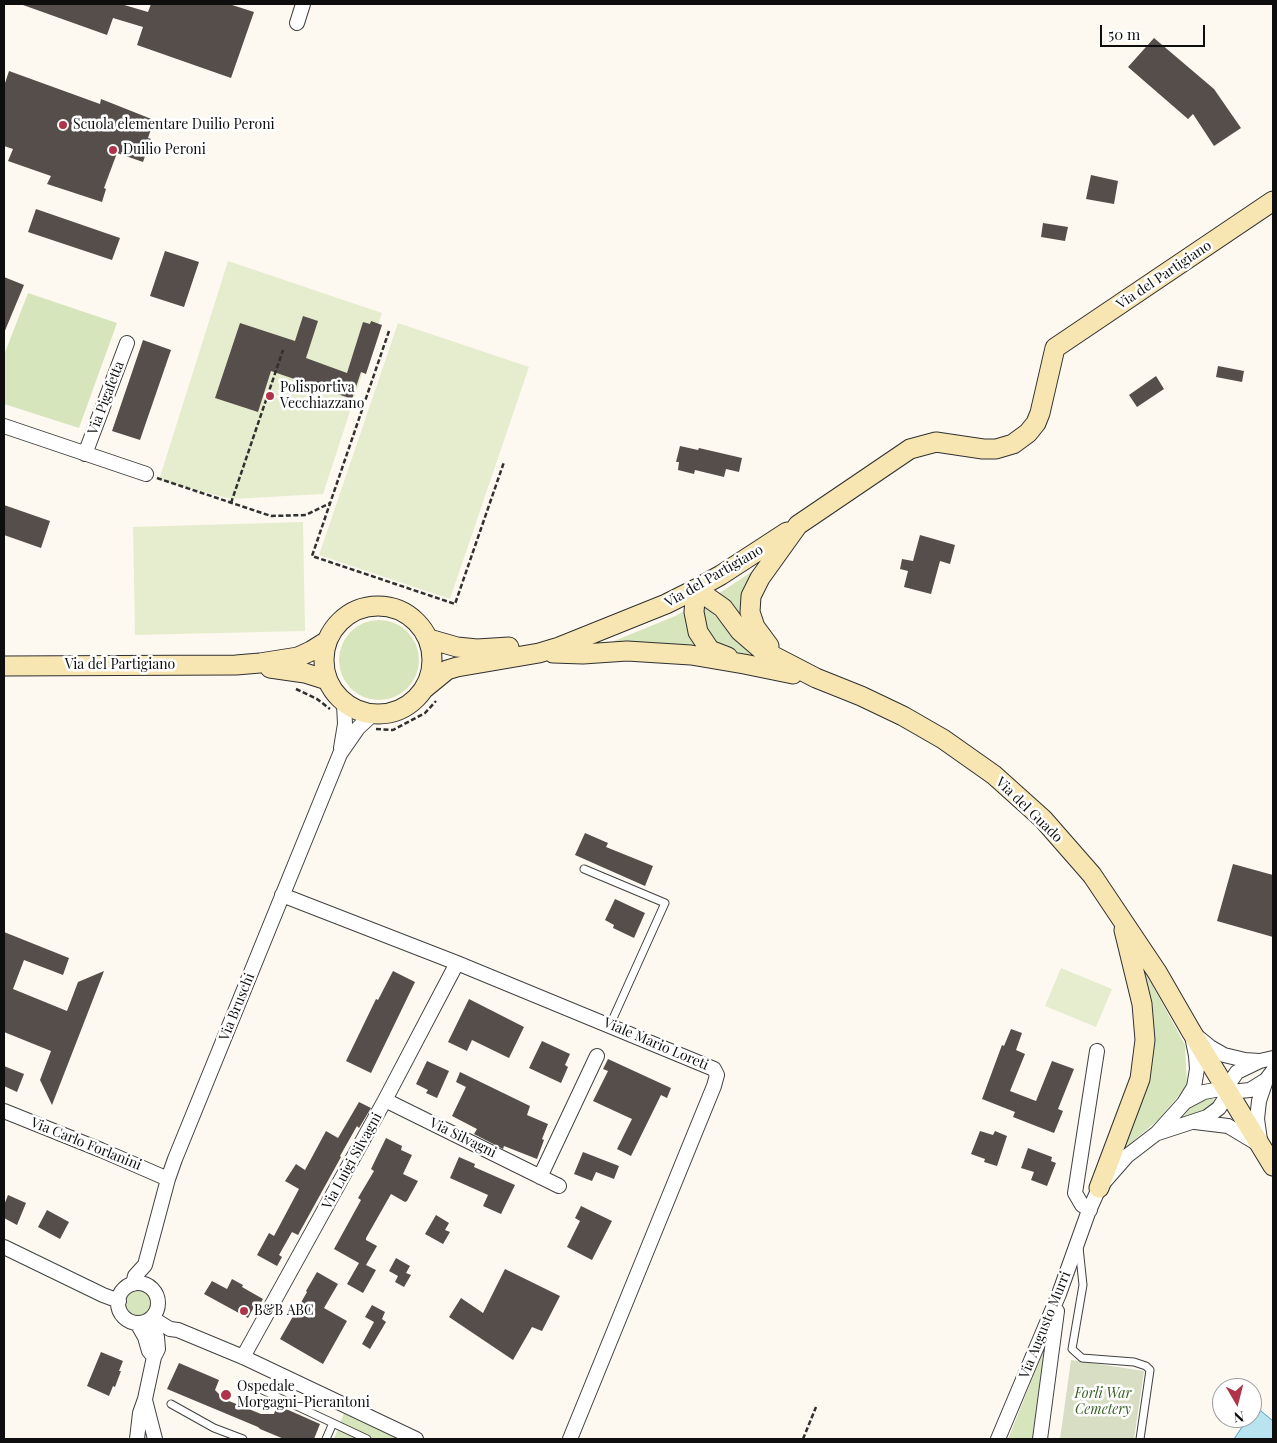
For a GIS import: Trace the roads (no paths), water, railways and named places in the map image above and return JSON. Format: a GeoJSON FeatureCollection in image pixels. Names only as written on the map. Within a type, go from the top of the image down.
{"type":"FeatureCollection","features":[{"type":"Feature","properties":{"kind":"main road","name":"Via del Partigiano"},"geometry":{"type":"LineString","coordinates":[[425,688],[447,670],[539,653],[572,642],[696,590],[750,557],[910,449],[936,442],[983,449],[996,449],[1013,444],[1028,434],[1036,424],[1055,348],[1273,201]]}},
{"type":"Feature","properties":{"kind":"main road"},"geometry":{"type":"LineString","coordinates":[[784,661],[766,643],[755,627],[750,612],[751,596],[760,578],[798,525]]}},
{"type":"Feature","properties":{"kind":"main road"},"geometry":{"type":"LineString","coordinates":[[696,590],[694,612],[698,632],[710,650],[744,664]]}},
{"type":"Feature","properties":{"kind":"main road","name":"Via del Guado"},"geometry":{"type":"LineString","coordinates":[[696,590],[722,608],[740,631],[762,650],[816,678],[861,696],[903,716],[942,738],[994,775],[1043,819],[1092,876],[1157,972],[1273,1166]]}},
{"type":"Feature","properties":{"kind":"main road"},"geometry":{"type":"LineString","coordinates":[[377,606],[393,608],[408,614],[420,625],[428,639],[433,656],[431,672],[425,688],[415,700],[402,709],[388,714],[372,715],[357,711],[344,704],[334,694],[327,680],[323,667],[326,641],[346,615],[361,608],[377,606]]}},
{"type":"Feature","properties":{"kind":"main road","name":"Via del Partigiano"},"geometry":{"type":"LineString","coordinates":[[428,639],[457,647],[477,649],[537,643],[599,631]]}},
{"type":"Feature","properties":{"kind":"main road","name":"Via del Partigiano"},"geometry":{"type":"LineString","coordinates":[[4,666],[260,664],[298,657],[312,651],[326,641]]}},
{"type":"Feature","properties":{"kind":"main road"},"geometry":{"type":"LineString","coordinates":[[539,653],[661,652],[692,655],[816,678]]}},
{"type":"Feature","properties":{"kind":"main road","name":"Via del Partigiano"},"geometry":{"type":"LineString","coordinates":[[236,665],[305,672],[327,680]]}},
{"type":"Feature","properties":{"kind":"main road"},"geometry":{"type":"LineString","coordinates":[[1099,1188],[1140,1079],[1145,1040],[1142,1004],[1121,919]]}},
{"type":"Feature","properties":{"kind":"street"},"geometry":{"type":"LineString","coordinates":[[297,22],[303,4]]}},
{"type":"Feature","properties":{"kind":"street","name":"Via Pigafetta"},"geometry":{"type":"LineString","coordinates":[[85,454],[127,343]]}},
{"type":"Feature","properties":{"kind":"street","name":"Via Pigafetta"},"geometry":{"type":"LineString","coordinates":[[4,426],[146,474]]}},
{"type":"Feature","properties":{"kind":"street","name":"Via Bruschi"},"geometry":{"type":"LineString","coordinates":[[340,754],[344,724],[344,704]]}},
{"type":"Feature","properties":{"kind":"street","name":"Via Bruschi"},"geometry":{"type":"LineString","coordinates":[[145,1264],[168,1179],[340,754],[358,728],[372,715]]}},
{"type":"Feature","properties":{"kind":"street","name":"Viale Mario Loreti"},"geometry":{"type":"LineString","coordinates":[[282,895],[457,963],[714,1069],[716,1075],[714,1086],[570,1439]]}},
{"type":"Feature","properties":{"kind":"street","name":"Via Luigi Silvagni"},"geometry":{"type":"LineString","coordinates":[[243,1357],[385,1100],[457,963]]}},
{"type":"Feature","properties":{"kind":"street"},"geometry":{"type":"LineString","coordinates":[[1191,1031],[1210,1047],[1224,1055],[1245,1060],[1267,1059]]}},
{"type":"Feature","properties":{"kind":"street","name":"Via Augusto Murri"},"geometry":{"type":"LineString","coordinates":[[998,1439],[1059,1294],[1099,1188],[1127,1156],[1157,1133],[1184,1103],[1194,1087],[1197,1069],[1191,1031]]}},
{"type":"Feature","properties":{"kind":"street"},"geometry":{"type":"LineString","coordinates":[[1090,1210],[1082,1204],[1075,1192],[1097,1051]]}},
{"type":"Feature","properties":{"kind":"street"},"geometry":{"type":"LineString","coordinates":[[540,1177],[597,1056]]}},
{"type":"Feature","properties":{"kind":"street"},"geometry":{"type":"LineString","coordinates":[[1267,1059],[1237,1072],[1228,1090],[1250,1090],[1270,1075]]}},
{"type":"Feature","properties":{"kind":"street"},"geometry":{"type":"LineString","coordinates":[[1261,1145],[1257,1118],[1259,1101],[1270,1075]]}},
{"type":"Feature","properties":{"kind":"street","name":"Via Augusto Murri"},"geometry":{"type":"LineString","coordinates":[[1157,1133],[1207,1117],[1220,1108],[1228,1090],[1204,1092],[1184,1103]]}},
{"type":"Feature","properties":{"kind":"street","name":"Via Silvagni"},"geometry":{"type":"LineString","coordinates":[[385,1100],[560,1186]]}},
{"type":"Feature","properties":{"kind":"street","name":"Via Carlo Forlanini"},"geometry":{"type":"LineString","coordinates":[[4,1111],[124,1159],[168,1179]]}},
{"type":"Feature","properties":{"kind":"street","name":"Via Augusto Murri"},"geometry":{"type":"LineString","coordinates":[[1192,1122],[1228,1126],[1261,1145]]}},
{"type":"Feature","properties":{"kind":"street"},"geometry":{"type":"LineString","coordinates":[[4,1247],[119,1301]]}},
{"type":"Feature","properties":{"kind":"street"},"geometry":{"type":"LineString","coordinates":[[178,1330],[176,1325],[164,1313],[158,1302],[145,1264],[135,1276],[132,1284],[123,1291],[119,1301],[123,1316],[127,1320],[146,1320],[178,1330],[243,1357],[416,1439]]}},
{"type":"Feature","properties":{"kind":"street"},"geometry":{"type":"LineString","coordinates":[[132,1284],[143,1284],[152,1289]]}},
{"type":"Feature","properties":{"kind":"street"},"geometry":{"type":"LineString","coordinates":[[1040,1439],[1059,1294]]}},
{"type":"Feature","properties":{"kind":"street"},"geometry":{"type":"LineString","coordinates":[[146,1320],[155,1314],[158,1302]]}},
{"type":"Feature","properties":{"kind":"street"},"geometry":{"type":"LineString","coordinates":[[136,1439],[140,1413],[154,1357],[149,1351],[145,1337],[146,1320]]}},
{"type":"Feature","properties":{"kind":"street"},"geometry":{"type":"LineString","coordinates":[[141,1439],[155,1439],[145,1399]]}},
{"type":"Feature","properties":{"kind":"lane"},"geometry":{"type":"LineString","coordinates":[[584,869],[664,903],[610,1025]]}},
{"type":"Feature","properties":{"kind":"lane"},"geometry":{"type":"LineString","coordinates":[[1078,1240],[1083,1285],[1072,1349],[1082,1358],[1134,1362],[1146,1366],[1150,1370],[1140,1439]]}},
{"type":"Feature","properties":{"kind":"lane"},"geometry":{"type":"LineString","coordinates":[[256,1387],[368,1439]]}},
{"type":"Feature","properties":{"kind":"lane"},"geometry":{"type":"LineString","coordinates":[[171,1404],[214,1428],[243,1439]]}},
{"type":"Feature","properties":{"kind":"lane"},"geometry":{"type":"LineString","coordinates":[[326,1439],[333,1423]]}},
{"type":"Feature","properties":{"kind":"water"},"geometry":{"type":"Polygon","coordinates":[[[1262,1412],[1273,1421],[1273,1439],[1234,1439],[1241,1428],[1262,1428],[1262,1412]]]}},
{"type":"Feature","properties":{"kind":"place","name":"Scuola elementare Duilio Peroni"},"geometry":{"type":"Point","coordinates":[63,125]}},
{"type":"Feature","properties":{"kind":"place","name":"Duilio Peroni"},"geometry":{"type":"Point","coordinates":[113,150]}},
{"type":"Feature","properties":{"kind":"place","name":"Polisportiva Vecchiazzano"},"geometry":{"type":"Point","coordinates":[270,396]}},
{"type":"Feature","properties":{"kind":"place","name":"B&B ABC"},"geometry":{"type":"Point","coordinates":[244,1311]}},
{"type":"Feature","properties":{"kind":"place","name":"Ospedale Morgagni-Pierantoni"},"geometry":{"type":"Point","coordinates":[226,1395]}},
{"type":"Feature","properties":{"kind":"park label","name":"Forli War Cemetery"},"geometry":{"type":"Point","coordinates":[1103,1402]}}]}
